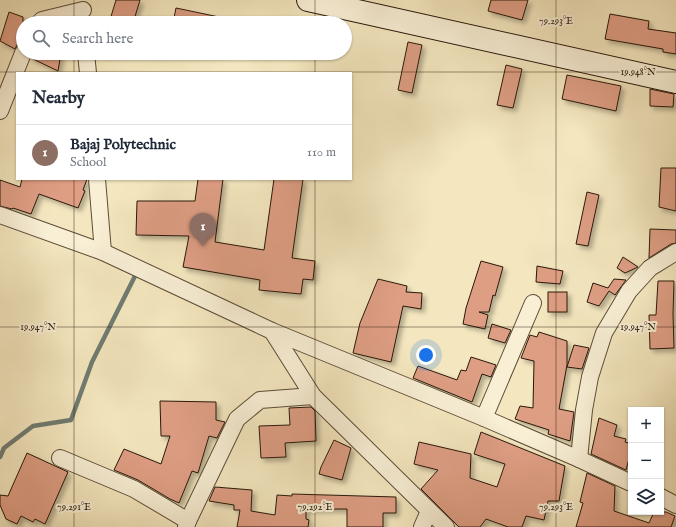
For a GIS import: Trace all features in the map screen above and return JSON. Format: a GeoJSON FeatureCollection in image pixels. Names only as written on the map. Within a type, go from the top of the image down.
{"type":"FeatureCollection","features":[{"type":"Feature","properties":{"kind":"main road"},"geometry":{"type":"LineString","coordinates":[[308,0],[676,82]]}},
{"type":"Feature","properties":{"kind":"street"},"geometry":{"type":"LineString","coordinates":[[60,16],[83,11]]}},
{"type":"Feature","properties":{"kind":"street"},"geometry":{"type":"LineString","coordinates":[[18,72],[21,60]]}},
{"type":"Feature","properties":{"kind":"street"},"geometry":{"type":"LineString","coordinates":[[87,60],[88,72]]}},
{"type":"Feature","properties":{"kind":"street"},"geometry":{"type":"LineString","coordinates":[[0,110],[12,92],[16,78]]}},
{"type":"Feature","properties":{"kind":"street"},"geometry":{"type":"LineString","coordinates":[[97,180],[103,252]]}},
{"type":"Feature","properties":{"kind":"street"},"geometry":{"type":"LineString","coordinates":[[0,215],[103,252],[272,331],[484,418],[628,482]]}},
{"type":"Feature","properties":{"kind":"street"},"geometry":{"type":"LineString","coordinates":[[579,459],[584,410],[590,377],[604,333],[629,291],[650,268],[676,252]]}},
{"type":"Feature","properties":{"kind":"street"},"geometry":{"type":"LineString","coordinates":[[484,418],[533,303]]}},
{"type":"Feature","properties":{"kind":"street"},"geometry":{"type":"LineString","coordinates":[[272,331],[313,396],[446,527]]}},
{"type":"Feature","properties":{"kind":"street"},"geometry":{"type":"LineString","coordinates":[[60,458],[134,489],[187,524],[236,419],[260,400],[313,396]]}},
{"type":"Feature","properties":{"kind":"street"},"geometry":{"type":"LineString","coordinates":[[664,499],[676,504]]}},
{"type":"Feature","properties":{"kind":"street"},"geometry":{"type":"LineString","coordinates":[[422,527],[429,510]]}},
{"type":"Feature","properties":{"kind":"building"},"geometry":{"type":"Polygon","coordinates":[[[116,0],[140,0],[135,16],[111,16],[116,0]]]}},
{"type":"Feature","properties":{"kind":"building"},"geometry":{"type":"Polygon","coordinates":[[[491,0],[528,0],[522,20],[488,11],[491,0]]]}},
{"type":"Feature","properties":{"kind":"building"},"geometry":{"type":"Polygon","coordinates":[[[176,8],[214,16],[174,16],[176,8]]]}},
{"type":"Feature","properties":{"kind":"building"},"geometry":{"type":"Polygon","coordinates":[[[9,12],[20,16],[16,16],[15,49],[0,41],[9,12]]]}},
{"type":"Feature","properties":{"kind":"building"},"geometry":{"type":"Polygon","coordinates":[[[610,14],[649,21],[648,29],[676,33],[676,54],[663,52],[663,49],[605,39],[610,14]]]}},
{"type":"Feature","properties":{"kind":"building"},"geometry":{"type":"Polygon","coordinates":[[[408,42],[422,45],[412,93],[398,90],[408,42]]]}},
{"type":"Feature","properties":{"kind":"building"},"geometry":{"type":"Polygon","coordinates":[[[35,60],[60,60],[58,71],[35,60]]]}},
{"type":"Feature","properties":{"kind":"building"},"geometry":{"type":"Polygon","coordinates":[[[506,65],[522,69],[513,108],[497,105],[506,65]]]}},
{"type":"Feature","properties":{"kind":"building"},"geometry":{"type":"Polygon","coordinates":[[[567,75],[621,86],[616,111],[562,99],[567,75]]]}},
{"type":"Feature","properties":{"kind":"building"},"geometry":{"type":"Polygon","coordinates":[[[650,89],[674,94],[673,107],[650,106],[650,89]]]}},
{"type":"Feature","properties":{"kind":"building"},"geometry":{"type":"Polygon","coordinates":[[[661,168],[676,168],[676,211],[659,207],[661,168]]]}},
{"type":"Feature","properties":{"kind":"building"},"geometry":{"type":"Polygon","coordinates":[[[0,180],[20,187],[22,180],[87,180],[83,190],[85,191],[78,208],[39,194],[31,214],[13,208],[0,206],[0,180]]]}},
{"type":"Feature","properties":{"kind":"building"},"geometry":{"type":"Polygon","coordinates":[[[198,180],[223,180],[215,242],[264,250],[274,180],[303,180],[292,258],[315,261],[313,280],[303,279],[301,294],[259,290],[260,280],[183,267],[189,236],[136,235],[137,201],[195,201],[198,180]]]}},
{"type":"Feature","properties":{"kind":"building"},"geometry":{"type":"Polygon","coordinates":[[[587,192],[599,195],[588,246],[576,244],[587,192]]]}},
{"type":"Feature","properties":{"kind":"building"},"geometry":{"type":"Polygon","coordinates":[[[650,229],[676,230],[676,243],[671,244],[649,258],[650,229]]]}},
{"type":"Feature","properties":{"kind":"building"},"geometry":{"type":"Polygon","coordinates":[[[623,257],[638,267],[625,273],[617,268],[623,257]]]}},
{"type":"Feature","properties":{"kind":"building"},"geometry":{"type":"Polygon","coordinates":[[[481,261],[503,267],[495,296],[493,295],[489,312],[479,312],[488,315],[485,329],[463,324],[466,308],[481,261]]]}},
{"type":"Feature","properties":{"kind":"building"},"geometry":{"type":"Polygon","coordinates":[[[537,266],[563,271],[560,284],[536,282],[537,266]]]}},
{"type":"Feature","properties":{"kind":"building"},"geometry":{"type":"Polygon","coordinates":[[[378,279],[407,286],[406,292],[422,293],[421,309],[403,306],[391,362],[353,353],[360,323],[378,279]]]}},
{"type":"Feature","properties":{"kind":"building"},"geometry":{"type":"Polygon","coordinates":[[[614,279],[626,280],[615,295],[609,291],[599,306],[587,302],[593,283],[608,288],[614,279]]]}},
{"type":"Feature","properties":{"kind":"building"},"geometry":{"type":"Polygon","coordinates":[[[658,281],[674,281],[674,348],[650,349],[649,315],[656,315],[658,281]]]}},
{"type":"Feature","properties":{"kind":"building"},"geometry":{"type":"Polygon","coordinates":[[[548,292],[567,292],[567,312],[548,312],[548,292]]]}},
{"type":"Feature","properties":{"kind":"building"},"geometry":{"type":"Polygon","coordinates":[[[492,324],[511,330],[505,343],[488,338],[492,324]]]}},
{"type":"Feature","properties":{"kind":"building"},"geometry":{"type":"Polygon","coordinates":[[[539,332],[567,341],[567,365],[559,409],[574,412],[570,441],[548,434],[549,430],[515,419],[520,406],[533,408],[534,361],[521,358],[530,335],[537,337],[539,332]]]}},
{"type":"Feature","properties":{"kind":"building"},"geometry":{"type":"Polygon","coordinates":[[[574,345],[589,348],[582,369],[567,367],[574,345]]]}},
{"type":"Feature","properties":{"kind":"building"},"geometry":{"type":"Polygon","coordinates":[[[471,357],[496,365],[491,377],[482,374],[472,402],[413,378],[418,366],[457,380],[461,370],[466,371],[471,357]]]}},
{"type":"Feature","properties":{"kind":"building"},"geometry":{"type":"Polygon","coordinates":[[[160,401],[216,402],[216,420],[225,422],[217,438],[209,436],[198,473],[192,471],[179,503],[138,480],[114,470],[124,449],[161,464],[170,436],[161,436],[160,401]]]}},
{"type":"Feature","properties":{"kind":"building"},"geometry":{"type":"Polygon","coordinates":[[[311,407],[315,411],[316,441],[285,443],[286,457],[261,458],[259,426],[290,425],[289,408],[311,407]]]}},
{"type":"Feature","properties":{"kind":"building"},"geometry":{"type":"Polygon","coordinates":[[[599,418],[617,425],[614,436],[626,439],[625,442],[628,443],[628,462],[626,470],[591,454],[599,418]]]}},
{"type":"Feature","properties":{"kind":"building"},"geometry":{"type":"Polygon","coordinates":[[[481,432],[565,466],[559,501],[548,501],[544,520],[526,516],[522,527],[508,527],[486,519],[480,527],[459,527],[421,489],[438,470],[414,464],[419,442],[471,454],[470,478],[497,487],[505,464],[474,454],[481,432]]]}},
{"type":"Feature","properties":{"kind":"building"},"geometry":{"type":"Polygon","coordinates":[[[334,440],[351,448],[342,480],[319,474],[334,440]]]}},
{"type":"Feature","properties":{"kind":"building"},"geometry":{"type":"Polygon","coordinates":[[[27,453],[68,472],[45,524],[35,519],[33,522],[21,516],[17,524],[6,519],[0,505],[0,495],[8,496],[27,453]]]}},
{"type":"Feature","properties":{"kind":"building"},"geometry":{"type":"Polygon","coordinates":[[[587,473],[615,486],[614,511],[649,523],[653,515],[664,515],[664,512],[666,512],[675,516],[671,527],[576,527],[583,503],[580,502],[587,473]]]}},
{"type":"Feature","properties":{"kind":"building"},"geometry":{"type":"Polygon","coordinates":[[[215,487],[252,490],[251,511],[275,515],[277,495],[292,496],[292,494],[396,497],[396,513],[383,513],[383,527],[347,527],[347,509],[306,509],[306,519],[309,520],[308,527],[237,527],[240,510],[234,510],[234,505],[209,501],[215,487]]]}},
{"type":"Feature","properties":{"kind":"waterway"},"geometry":{"type":"LineString","coordinates":[[0,457],[4,448],[33,426],[71,420],[92,362],[138,270]]}},
{"type":"Feature","properties":{"kind":"place","name":"Bajaj Polytechnic"},"geometry":{"type":"Point","coordinates":[203,246]}}]}
